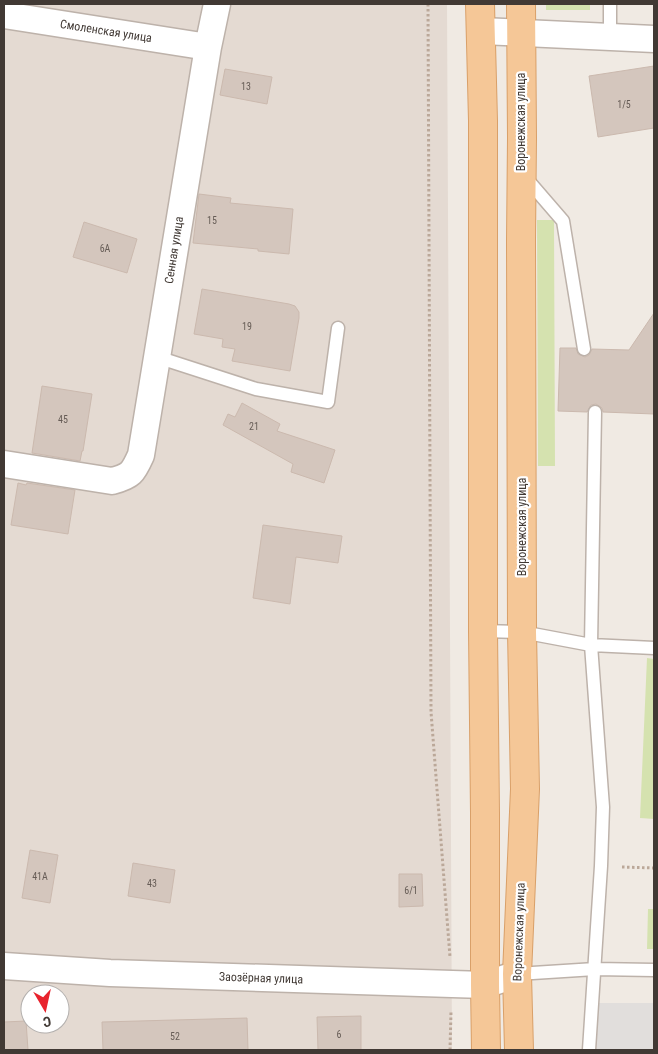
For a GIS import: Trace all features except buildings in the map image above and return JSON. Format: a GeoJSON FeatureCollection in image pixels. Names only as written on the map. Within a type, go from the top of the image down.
{"type":"FeatureCollection","features":[{"type":"Feature","properties":{"kind":"main road"},"geometry":{"type":"LineString","coordinates":[[480,4],[483,121],[484,985],[486,1050]]}},
{"type":"Feature","properties":{"kind":"main road","name":"Воронежская улица"},"geometry":{"type":"LineString","coordinates":[[519,1050],[518,974],[525,789],[522,632],[520,258],[521,4]]}},
{"type":"Feature","properties":{"kind":"street","name":"Сенная улица"},"geometry":{"type":"LineString","coordinates":[[4,464],[112,480],[126,477],[135,468],[141,455],[208,47],[217,4]]}},
{"type":"Feature","properties":{"kind":"street","name":"Смоленская улица"},"geometry":{"type":"LineString","coordinates":[[4,15],[208,47]]}},
{"type":"Feature","properties":{"kind":"street"},"geometry":{"type":"LineString","coordinates":[[481,32],[654,39]]}},
{"type":"Feature","properties":{"kind":"street","name":"Заозёрная улица"},"geometry":{"type":"LineString","coordinates":[[4,966],[110,973],[484,985],[518,974]]}},
{"type":"Feature","properties":{"kind":"lane"},"geometry":{"type":"LineString","coordinates":[[610,4],[610,38]]}},
{"type":"Feature","properties":{"kind":"lane"},"geometry":{"type":"LineString","coordinates":[[521,173],[563,221],[584,349]]}},
{"type":"Feature","properties":{"kind":"lane"},"geometry":{"type":"LineString","coordinates":[[157,357],[256,388],[328,402],[338,328]]}},
{"type":"Feature","properties":{"kind":"lane"},"geometry":{"type":"LineString","coordinates":[[589,1050],[603,807],[591,645],[595,412]]}},
{"type":"Feature","properties":{"kind":"lane"},"geometry":{"type":"LineString","coordinates":[[484,631],[522,632],[591,645],[654,648]]}},
{"type":"Feature","properties":{"kind":"lane"},"geometry":{"type":"LineString","coordinates":[[518,974],[594,969],[654,970]]}},
{"type":"Feature","properties":{"kind":"path"},"geometry":{"type":"LineString","coordinates":[[428,4],[431,712],[452,984],[450,1050]]}},
{"type":"Feature","properties":{"kind":"path"},"geometry":{"type":"LineString","coordinates":[[601,866],[654,868]]}},
{"type":"Feature","properties":{"kind":"shaded area"},"geometry":{"type":"Polygon","coordinates":[[[4,4],[447,4],[452,1050],[4,1050],[4,4]]]}},
{"type":"Feature","properties":{"kind":"shaded area"},"geometry":{"type":"Polygon","coordinates":[[[597,1003],[654,1003],[654,1050],[596,1050],[597,1003]]]}},
{"type":"Feature","properties":{"kind":"green space"},"geometry":{"type":"Polygon","coordinates":[[[546,4],[590,4],[590,10],[546,10],[546,4]]]}},
{"type":"Feature","properties":{"kind":"green space"},"geometry":{"type":"Polygon","coordinates":[[[537,220],[554,220],[555,466],[538,466],[537,220]]]}},
{"type":"Feature","properties":{"kind":"green space"},"geometry":{"type":"Polygon","coordinates":[[[647,658],[654,659],[654,819],[640,818],[647,658]]]}},
{"type":"Feature","properties":{"kind":"green space"},"geometry":{"type":"Polygon","coordinates":[[[648,909],[654,909],[654,949],[647,949],[648,909]]]}}]}
